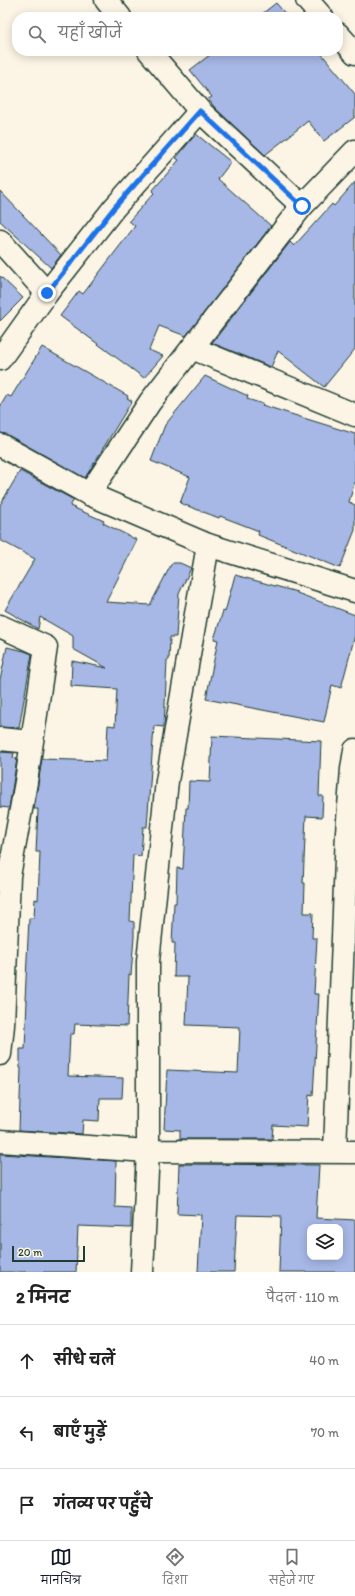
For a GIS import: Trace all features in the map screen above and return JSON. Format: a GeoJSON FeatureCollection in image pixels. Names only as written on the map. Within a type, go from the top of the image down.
{"type":"FeatureCollection","features":[{"type":"Feature","properties":{"kind":"street"},"geometry":{"type":"LineString","coordinates":[[106,0],[116,12]]}},
{"type":"Feature","properties":{"kind":"street"},"geometry":{"type":"LineString","coordinates":[[307,0],[318,12]]}},
{"type":"Feature","properties":{"kind":"street"},"geometry":{"type":"LineString","coordinates":[[343,40],[355,53]]}},
{"type":"Feature","properties":{"kind":"street"},"geometry":{"type":"LineString","coordinates":[[153,56],[200,111],[302,206]]}},
{"type":"Feature","properties":{"kind":"street"},"geometry":{"type":"LineString","coordinates":[[0,358],[47,293],[114,208],[200,111]]}},
{"type":"Feature","properties":{"kind":"street"},"geometry":{"type":"LineString","coordinates":[[89,494],[150,402],[302,206],[355,151]]}},
{"type":"Feature","properties":{"kind":"street"},"geometry":{"type":"LineString","coordinates":[[0,241],[47,293]]}},
{"type":"Feature","properties":{"kind":"street"},"geometry":{"type":"LineString","coordinates":[[192,348],[353,412]]}},
{"type":"Feature","properties":{"kind":"street"},"geometry":{"type":"LineString","coordinates":[[0,445],[89,494],[208,545],[355,591]]}},
{"type":"Feature","properties":{"kind":"street"},"geometry":{"type":"LineString","coordinates":[[142,1272],[148,1151],[148,961],[167,781],[208,545]]}},
{"type":"Feature","properties":{"kind":"street"},"geometry":{"type":"LineString","coordinates":[[0,626],[46,647],[26,782],[5,876],[0,1054]]}},
{"type":"Feature","properties":{"kind":"street"},"geometry":{"type":"LineString","coordinates":[[0,739],[31,742]]}},
{"type":"Feature","properties":{"kind":"street"},"geometry":{"type":"LineString","coordinates":[[0,1141],[148,1151],[345,1152],[347,832],[354,763]]}},
{"type":"Feature","properties":{"kind":"building"},"geometry":{"type":"Polygon","coordinates":[[[276,3],[284,12],[264,12],[276,3]]]}},
{"type":"Feature","properties":{"kind":"building"},"geometry":{"type":"Polygon","coordinates":[[[208,56],[323,56],[355,94],[355,117],[324,141],[308,121],[265,155],[216,109],[208,99],[212,97],[190,70],[208,56]]]}},
{"type":"Feature","properties":{"kind":"building"},"geometry":{"type":"Polygon","coordinates":[[[196,134],[231,162],[218,179],[271,226],[186,336],[159,326],[149,350],[163,356],[144,378],[60,316],[79,291],[83,294],[135,226],[129,221],[154,193],[152,191],[179,160],[176,158],[196,134]]]}},
{"type":"Feature","properties":{"kind":"building"},"geometry":{"type":"Polygon","coordinates":[[[355,182],[355,349],[324,387],[278,351],[271,367],[212,343],[290,242],[294,246],[332,204],[334,206],[355,182]]]}},
{"type":"Feature","properties":{"kind":"building"},"geometry":{"type":"Polygon","coordinates":[[[0,191],[61,255],[51,268],[0,221],[0,191]]]}},
{"type":"Feature","properties":{"kind":"building"},"geometry":{"type":"Polygon","coordinates":[[[0,276],[23,298],[0,321],[0,276]]]}},
{"type":"Feature","properties":{"kind":"building"},"geometry":{"type":"Polygon","coordinates":[[[42,347],[128,396],[127,398],[132,401],[85,478],[6,434],[0,433],[0,407],[7,395],[11,397],[42,347]]]}},
{"type":"Feature","properties":{"kind":"building"},"geometry":{"type":"Polygon","coordinates":[[[205,376],[248,396],[247,399],[263,404],[262,405],[355,434],[355,481],[349,502],[355,505],[355,530],[340,568],[258,535],[259,531],[180,503],[190,477],[151,461],[165,425],[205,376]]]}},
{"type":"Feature","properties":{"kind":"building"},"geometry":{"type":"Polygon","coordinates":[[[20,471],[74,500],[70,506],[104,521],[103,523],[137,540],[106,602],[150,605],[172,563],[180,563],[191,568],[179,594],[176,637],[170,637],[169,660],[167,660],[164,727],[154,726],[147,827],[143,827],[141,856],[133,855],[130,921],[134,922],[134,937],[131,975],[129,974],[127,1026],[75,1024],[74,1034],[70,1034],[68,1076],[123,1078],[122,1098],[100,1098],[99,1121],[83,1120],[82,1134],[19,1130],[21,1068],[20,1049],[25,1049],[27,1000],[25,1000],[29,918],[34,918],[35,899],[38,900],[40,852],[36,852],[38,809],[34,809],[42,759],[106,761],[108,725],[115,726],[117,689],[71,686],[72,661],[107,668],[73,649],[73,636],[40,617],[38,629],[5,610],[35,559],[0,540],[0,505],[20,471]]]}},
{"type":"Feature","properties":{"kind":"building"},"geometry":{"type":"Polygon","coordinates":[[[235,575],[297,592],[355,615],[355,635],[341,688],[332,685],[324,722],[206,699],[218,640],[214,639],[223,611],[225,612],[235,575]]]}},
{"type":"Feature","properties":{"kind":"building"},"geometry":{"type":"Polygon","coordinates":[[[7,647],[32,654],[19,728],[0,727],[0,680],[7,647]]]}},
{"type":"Feature","properties":{"kind":"building"},"geometry":{"type":"Polygon","coordinates":[[[212,736],[321,741],[319,796],[323,796],[322,817],[306,816],[303,883],[305,883],[304,913],[313,913],[312,938],[317,938],[314,994],[319,994],[313,1096],[309,1095],[307,1127],[273,1125],[272,1139],[180,1139],[180,1130],[164,1129],[167,1070],[238,1073],[240,1027],[186,1025],[188,977],[174,977],[175,943],[172,943],[174,903],[176,903],[177,868],[183,869],[189,781],[210,782],[212,736]]]}},
{"type":"Feature","properties":{"kind":"building"},"geometry":{"type":"Polygon","coordinates":[[[0,752],[14,753],[13,758],[17,759],[9,808],[0,807],[0,752]]]}},
{"type":"Feature","properties":{"kind":"building"},"geometry":{"type":"Polygon","coordinates":[[[0,1154],[116,1161],[115,1207],[131,1208],[131,1228],[78,1226],[76,1272],[0,1272],[0,1154]]]}},
{"type":"Feature","properties":{"kind":"building"},"geometry":{"type":"Polygon","coordinates":[[[179,1164],[319,1165],[316,1218],[355,1220],[355,1272],[279,1272],[281,1216],[237,1215],[234,1272],[198,1272],[201,1215],[177,1214],[179,1164]]]}},
{"type":"Feature","properties":{"kind":"route"},"geometry":{"type":"LineString","coordinates":[[47,293],[114,208],[200,111],[302,206]]}}]}
